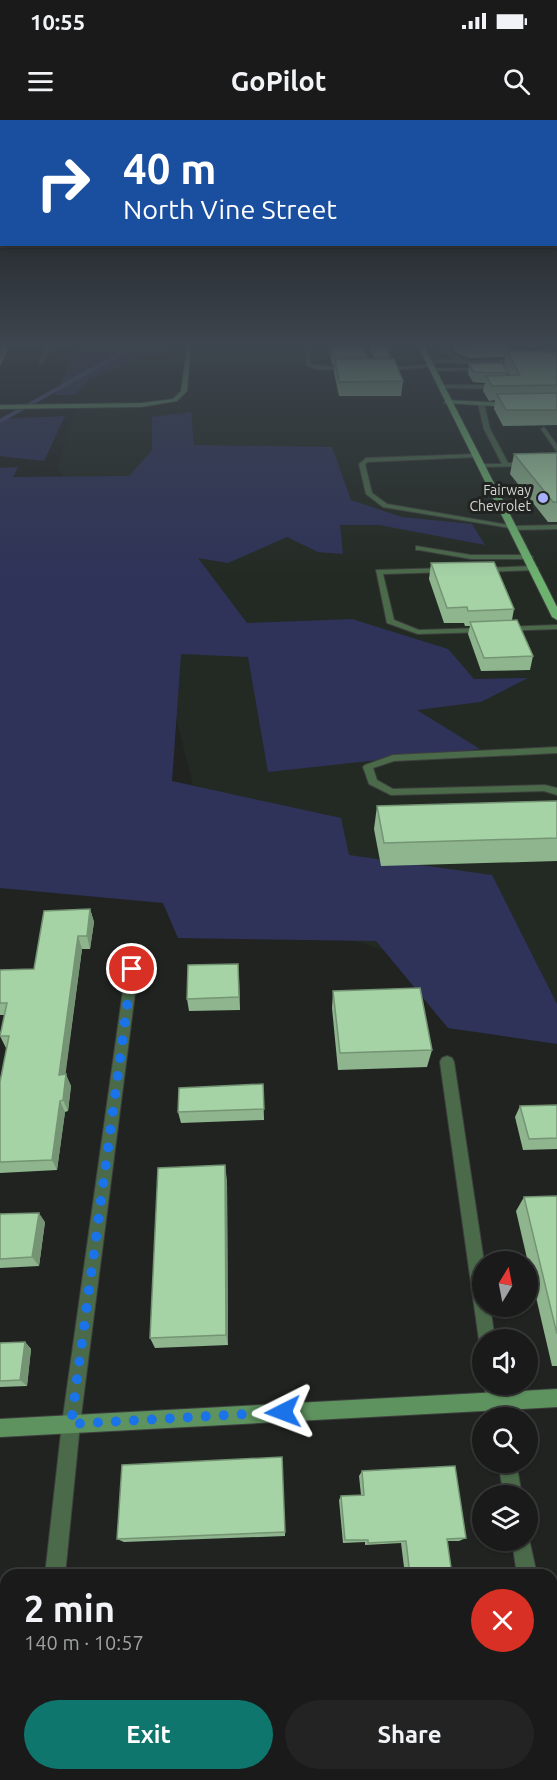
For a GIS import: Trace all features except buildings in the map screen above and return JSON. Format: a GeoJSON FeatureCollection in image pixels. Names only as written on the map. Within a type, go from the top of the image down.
{"type":"FeatureCollection","features":[{"type":"Feature","properties":{"kind":"main road"},"geometry":{"type":"LineString","coordinates":[[458,423],[557,616]]}},
{"type":"Feature","properties":{"kind":"street"},"geometry":{"type":"LineString","coordinates":[[486,423],[506,465]]}},
{"type":"Feature","properties":{"kind":"street"},"geometry":{"type":"LineString","coordinates":[[544,429],[557,450]]}},
{"type":"Feature","properties":{"kind":"street"},"geometry":{"type":"LineString","coordinates":[[475,456],[366,460],[363,464],[369,494],[385,506],[512,527],[557,527]]}},
{"type":"Feature","properties":{"kind":"street"},"geometry":{"type":"LineString","coordinates":[[480,466],[557,464]]}},
{"type":"Feature","properties":{"kind":"street"},"geometry":{"type":"LineString","coordinates":[[419,548],[471,557],[531,562]]}},
{"type":"Feature","properties":{"kind":"street"},"geometry":{"type":"LineString","coordinates":[[475,570],[531,562]]}},
{"type":"Feature","properties":{"kind":"street"},"geometry":{"type":"LineString","coordinates":[[451,570],[379,572],[390,621],[418,632],[557,627]]}},
{"type":"Feature","properties":{"kind":"street"},"geometry":{"type":"LineString","coordinates":[[557,750],[393,758],[368,767],[374,782],[391,792],[545,788],[557,792]]}},
{"type":"Feature","properties":{"kind":"street"},"geometry":{"type":"LineString","coordinates":[[57,1569],[71,1424],[132,969]]}},
{"type":"Feature","properties":{"kind":"street"},"geometry":{"type":"LineString","coordinates":[[447,1062],[485,1329]]}},
{"type":"Feature","properties":{"kind":"street"},"geometry":{"type":"LineString","coordinates":[[0,1428],[472,1394]]}},
{"type":"Feature","properties":{"kind":"street"},"geometry":{"type":"LineString","coordinates":[[526,1395],[557,1398]]}},
{"type":"Feature","properties":{"kind":"street"},"geometry":{"type":"LineString","coordinates":[[523,1551],[526,1569]]}},
{"type":"Feature","properties":{"kind":"shaded area"},"geometry":{"type":"Polygon","coordinates":[[[0,423],[62,423],[44,461],[0,456],[0,423]]]}},
{"type":"Feature","properties":{"kind":"shaded area"},"geometry":{"type":"Polygon","coordinates":[[[70,423],[557,423],[557,1006],[221,898],[142,581],[57,468],[70,423]]]}},
{"type":"Feature","properties":{"kind":"shaded area"},"geometry":{"type":"Polygon","coordinates":[[[152,423],[192,423],[194,445],[332,447],[351,500],[402,517],[472,524],[485,545],[379,525],[340,525],[343,554],[318,552],[287,537],[228,563],[198,558],[247,623],[352,619],[448,649],[474,679],[528,678],[481,702],[417,710],[480,749],[268,772],[248,657],[181,654],[172,781],[341,818],[349,855],[492,875],[557,1004],[557,1044],[448,1028],[376,941],[178,938],[163,903],[0,888],[0,468],[18,467],[13,477],[129,476],[152,450],[152,423]]]}},
{"type":"Feature","properties":{"kind":"place","name":"Fairway Chevrolet"},"geometry":{"type":"Point","coordinates":[543,498]}},
{"type":"Feature","properties":{"kind":"route"},"geometry":{"type":"LineString","coordinates":[[132,969],[71,1424],[283,1412]]}}]}
